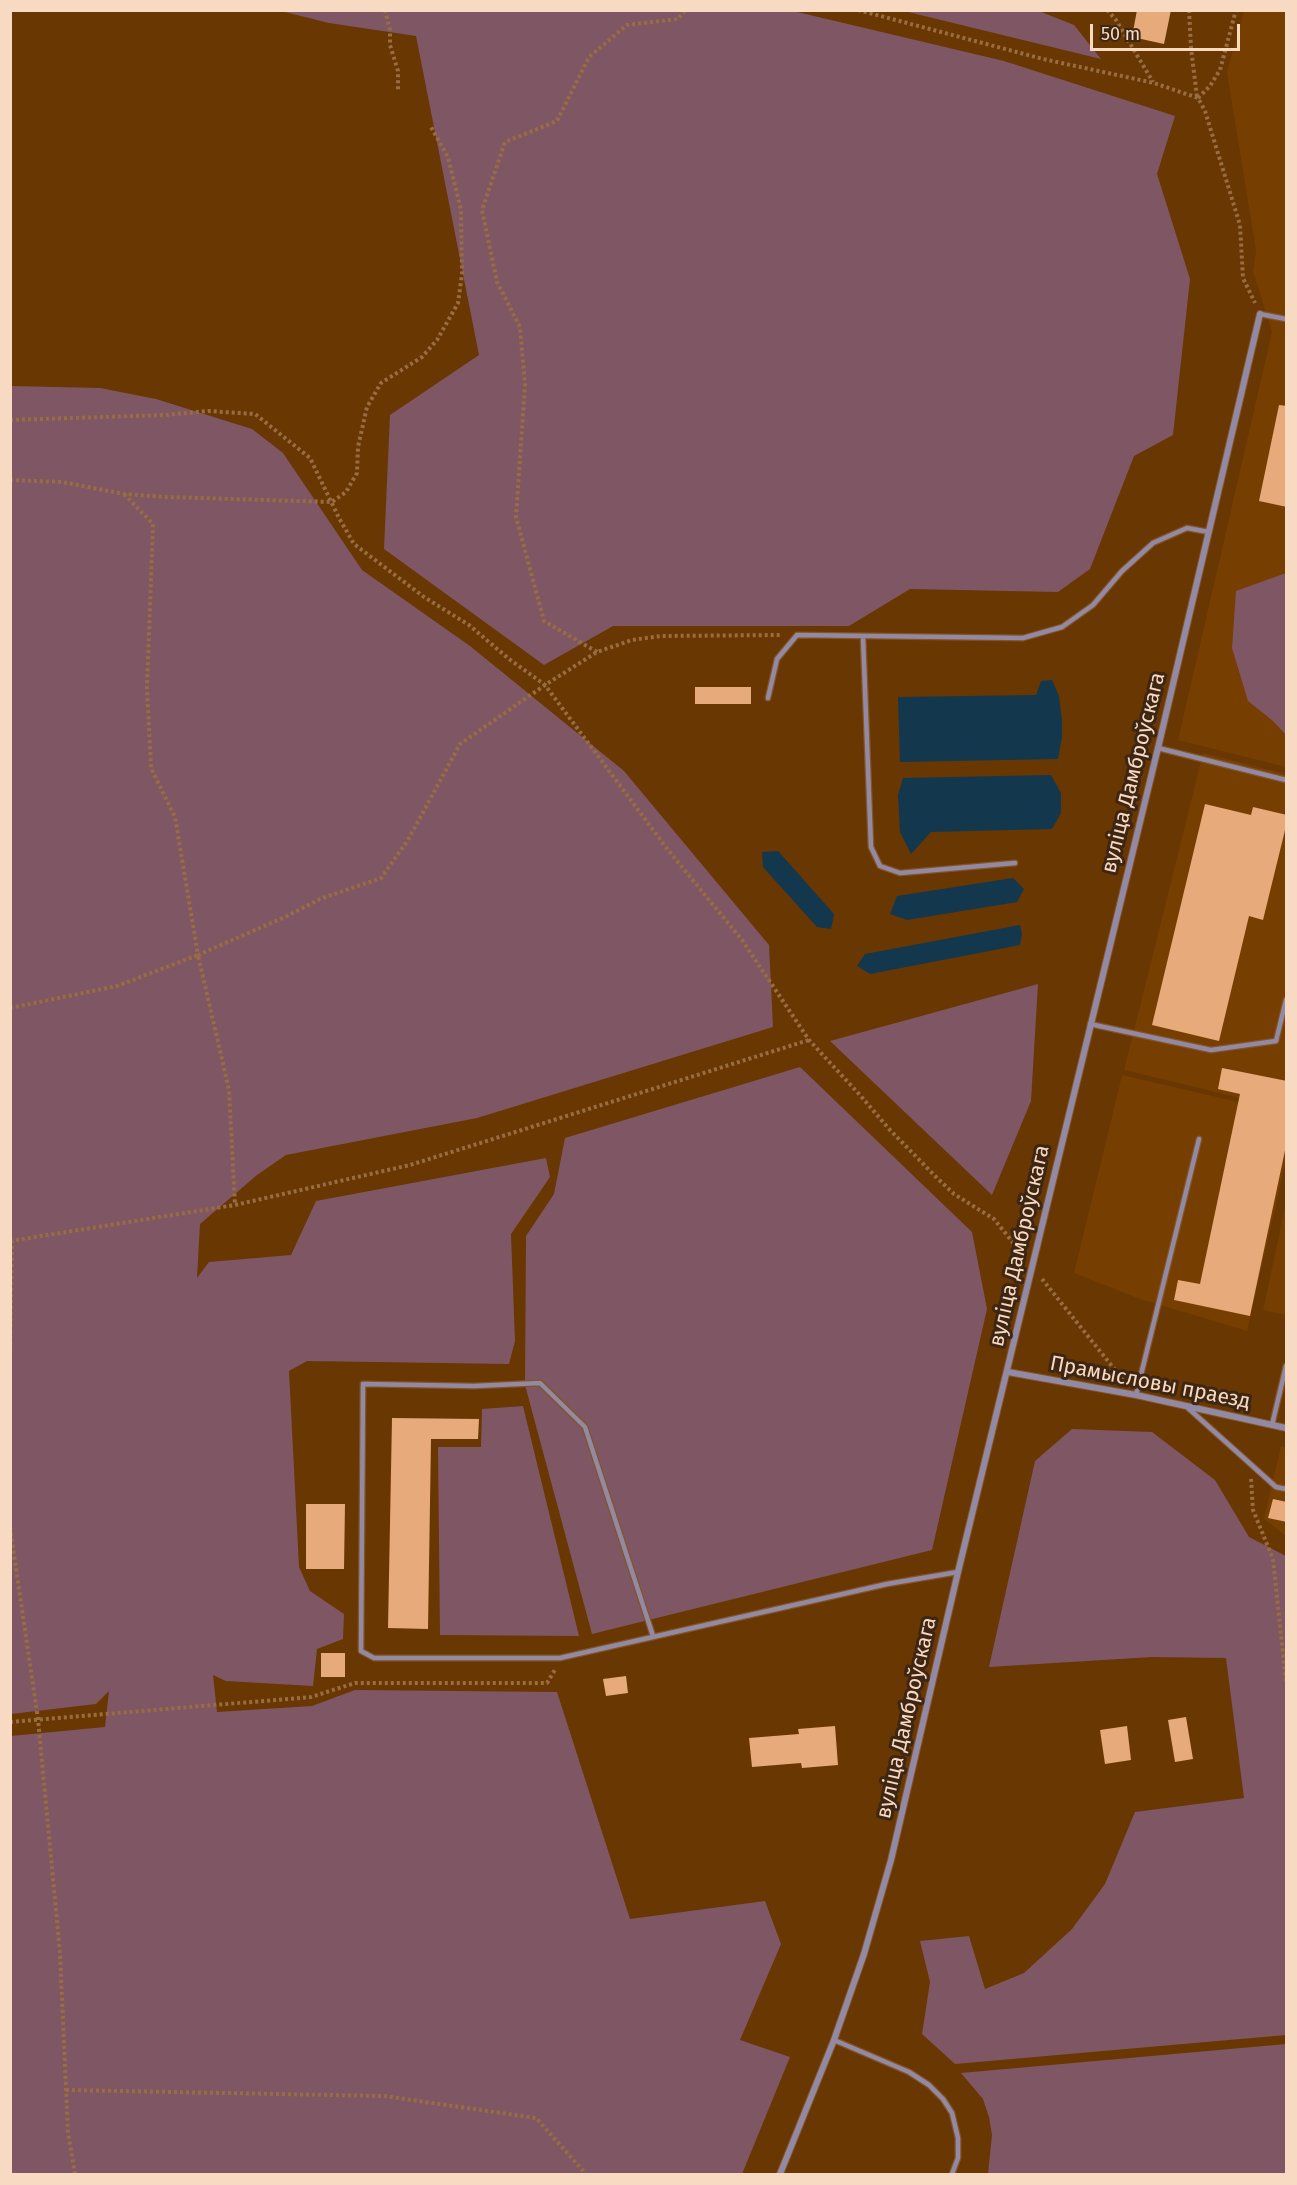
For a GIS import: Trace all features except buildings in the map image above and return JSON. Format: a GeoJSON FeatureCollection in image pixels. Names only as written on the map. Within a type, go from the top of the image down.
{"type":"FeatureCollection","features":[{"type":"Feature","properties":{"kind":"street","name":"вуліца Дамброўскага"},"geometry":{"type":"LineString","coordinates":[[780,2175],[834,2040],[864,1954],[891,1860],[958,1572],[1008,1372],[1031,1265],[1158,748],[1260,314]]}},
{"type":"Feature","properties":{"kind":"street","name":"Прамысловы праезд"},"geometry":{"type":"LineString","coordinates":[[1008,1372],[1136,1395],[1287,1428]]}},
{"type":"Feature","properties":{"kind":"lane"},"geometry":{"type":"LineString","coordinates":[[1260,314],[1287,319]]}},
{"type":"Feature","properties":{"kind":"lane"},"geometry":{"type":"LineString","coordinates":[[768,698],[777,659],[797,635],[1023,638],[1062,627],[1093,605],[1122,571],[1153,543],[1187,528],[1209,532]]}},
{"type":"Feature","properties":{"kind":"lane"},"geometry":{"type":"LineString","coordinates":[[863,637],[871,847],[880,866],[900,873],[1015,863]]}},
{"type":"Feature","properties":{"kind":"lane"},"geometry":{"type":"LineString","coordinates":[[1158,748],[1287,780]]}},
{"type":"Feature","properties":{"kind":"lane"},"geometry":{"type":"LineString","coordinates":[[1090,1024],[1211,1050],[1276,1041],[1287,1000]]}},
{"type":"Feature","properties":{"kind":"lane"},"geometry":{"type":"LineString","coordinates":[[1136,1395],[1200,1139]]}},
{"type":"Feature","properties":{"kind":"lane"},"geometry":{"type":"LineString","coordinates":[[1272,1425],[1287,1366]]}},
{"type":"Feature","properties":{"kind":"lane"},"geometry":{"type":"LineString","coordinates":[[653,1636],[585,1427],[540,1383],[474,1386],[363,1384],[361,1651],[374,1658],[560,1658],[887,1584],[958,1572]]}},
{"type":"Feature","properties":{"kind":"lane"},"geometry":{"type":"LineString","coordinates":[[1186,1406],[1276,1487],[1287,1490]]}},
{"type":"Feature","properties":{"kind":"lane"},"geometry":{"type":"LineString","coordinates":[[834,2040],[909,2072],[929,2085],[943,2099],[952,2113],[958,2138],[958,2158],[952,2175]]}},
{"type":"Feature","properties":{"kind":"path"},"geometry":{"type":"LineString","coordinates":[[385,10],[390,30],[390,45],[398,71],[399,92]]}},
{"type":"Feature","properties":{"kind":"path"},"geometry":{"type":"LineString","coordinates":[[597,652],[544,621],[516,517],[525,385],[520,327],[497,282],[482,210],[506,142],[556,121],[589,57],[627,25],[678,19],[685,10]]}},
{"type":"Feature","properties":{"kind":"path"},"geometry":{"type":"LineString","coordinates":[[858,10],[1043,59],[1154,83],[1197,98]]}},
{"type":"Feature","properties":{"kind":"path"},"geometry":{"type":"LineString","coordinates":[[1107,10],[1116,20],[1154,83]]}},
{"type":"Feature","properties":{"kind":"path"},"geometry":{"type":"LineString","coordinates":[[1189,10],[1197,98],[1205,111],[1240,225],[1243,278],[1260,314]]}},
{"type":"Feature","properties":{"kind":"path"},"geometry":{"type":"LineString","coordinates":[[1197,98],[1210,86],[1220,70],[1236,10]]}},
{"type":"Feature","properties":{"kind":"path"},"geometry":{"type":"LineString","coordinates":[[10,480],[62,482],[124,494],[332,502],[346,492],[357,472],[358,447],[367,407],[381,383],[422,357],[437,340],[458,303],[462,274],[461,210],[448,158],[431,127]]}},
{"type":"Feature","properties":{"kind":"path"},"geometry":{"type":"LineString","coordinates":[[10,420],[165,415],[208,411],[255,414],[310,458],[354,544],[424,597],[469,625],[509,659],[545,685],[668,850],[742,940],[809,1040],[890,1130],[937,1178],[954,1194],[994,1219],[1136,1395]]}},
{"type":"Feature","properties":{"kind":"path"},"geometry":{"type":"LineString","coordinates":[[124,494],[153,524],[147,688],[151,768],[176,817],[198,955],[229,1089],[235,1205]]}},
{"type":"Feature","properties":{"kind":"path"},"geometry":{"type":"LineString","coordinates":[[10,1008],[117,986],[198,955],[320,899],[381,878],[408,840],[460,744],[597,652],[632,640],[661,636],[797,635]]}},
{"type":"Feature","properties":{"kind":"path"},"geometry":{"type":"LineString","coordinates":[[10,1364],[11,1241],[235,1205],[410,1165],[809,1040]]}},
{"type":"Feature","properties":{"kind":"path"},"geometry":{"type":"LineString","coordinates":[[1250,1463],[1253,1510],[1273,1559],[1287,1682]]}},
{"type":"Feature","properties":{"kind":"path"},"geometry":{"type":"LineString","coordinates":[[10,1527],[38,1719],[60,1953],[68,2133],[75,2175]]}},
{"type":"Feature","properties":{"kind":"path"},"geometry":{"type":"LineString","coordinates":[[10,1722],[311,1697],[355,1683],[547,1683],[555,1673],[560,1658]]}},
{"type":"Feature","properties":{"kind":"path"},"geometry":{"type":"LineString","coordinates":[[66,2090],[384,2096],[536,2118],[586,2175]]}},
{"type":"Feature","properties":{"kind":"shaded area"},"geometry":{"type":"Polygon","coordinates":[[[281,11],[793,11],[1004,61],[1175,116],[1157,174],[1190,279],[1173,435],[1134,456],[1090,569],[1058,592],[910,589],[849,626],[613,626],[544,665],[384,549],[390,415],[479,355],[416,36],[329,23],[281,11]]]}},
{"type":"Feature","properties":{"kind":"shaded area"},"geometry":{"type":"Polygon","coordinates":[[[904,11],[1039,11],[1074,25],[1101,59],[904,11]]]}},
{"type":"Feature","properties":{"kind":"shaded area"},"geometry":{"type":"Polygon","coordinates":[[[1244,11],[1286,11],[1286,767],[1178,740],[1272,332],[1253,271],[1256,251],[1227,72],[1244,11]]]}},
{"type":"Feature","properties":{"kind":"shaded area"},"geometry":{"type":"Polygon","coordinates":[[[11,386],[100,388],[156,399],[252,429],[283,453],[362,570],[470,646],[624,771],[769,945],[773,1027],[477,1118],[286,1155],[257,1175],[200,1224],[197,1278],[209,1262],[291,1255],[316,1201],[546,1158],[550,1177],[511,1234],[515,1341],[509,1364],[307,1361],[289,1371],[299,1567],[310,1591],[344,1614],[343,1639],[317,1649],[313,1686],[226,1681],[213,1675],[217,1712],[312,1706],[355,1690],[557,1692],[630,1919],[765,1901],[781,1944],[740,2040],[790,2057],[742,2174],[11,2174],[11,1736],[105,1727],[109,1691],[96,1704],[11,1714],[11,386]]]}},
{"type":"Feature","properties":{"kind":"shaded area"},"geometry":{"type":"Polygon","coordinates":[[[1286,573],[1286,735],[1248,701],[1232,648],[1236,591],[1286,573]]]}},
{"type":"Feature","properties":{"kind":"shaded area"},"geometry":{"type":"Polygon","coordinates":[[[1203,753],[1286,774],[1286,1109],[1124,1070],[1203,753]]]}},
{"type":"Feature","properties":{"kind":"shaded area"},"geometry":{"type":"Polygon","coordinates":[[[1038,984],[1031,1101],[992,1195],[830,1041],[1038,984]]]}},
{"type":"Feature","properties":{"kind":"shaded area"},"geometry":{"type":"Polygon","coordinates":[[[800,1067],[972,1232],[987,1309],[932,1550],[592,1634],[525,1385],[526,1236],[554,1194],[565,1138],[800,1067]]]}},
{"type":"Feature","properties":{"kind":"shaded area"},"geometry":{"type":"Polygon","coordinates":[[[1122,1075],[1286,1113],[1286,1160],[1247,1331],[1140,1299],[1074,1273],[1122,1075]]]}},
{"type":"Feature","properties":{"kind":"shaded area"},"geometry":{"type":"Polygon","coordinates":[[[1286,1203],[1286,1315],[1263,1310],[1286,1203]]]}},
{"type":"Feature","properties":{"kind":"shaded area"},"geometry":{"type":"Polygon","coordinates":[[[523,1406],[579,1636],[440,1635],[438,1447],[481,1447],[482,1409],[523,1406]]]}},
{"type":"Feature","properties":{"kind":"shaded area"},"geometry":{"type":"Polygon","coordinates":[[[1072,1429],[1152,1432],[1215,1480],[1249,1537],[1286,1556],[1286,2035],[955,2064],[922,2034],[930,1982],[920,1941],[969,1936],[985,1989],[1024,1973],[1072,1929],[1105,1884],[1135,1812],[1244,1798],[1226,1658],[1152,1657],[989,1667],[1035,1461],[1072,1429]]]}},
{"type":"Feature","properties":{"kind":"shaded area"},"geometry":{"type":"Polygon","coordinates":[[[1281,1446],[1286,1448],[1286,1536],[1264,1519],[1281,1446]]]}},
{"type":"Feature","properties":{"kind":"shaded area"},"geometry":{"type":"Polygon","coordinates":[[[1286,2044],[1286,2174],[988,2174],[992,2135],[989,2117],[983,2099],[961,2073],[1286,2044]]]}},
{"type":"Feature","properties":{"kind":"water"},"geometry":{"type":"Polygon","coordinates":[[[1052,680],[1059,696],[1062,720],[1058,759],[900,762],[898,697],[1036,695],[1041,681],[1052,680]]]}},
{"type":"Feature","properties":{"kind":"water"},"geometry":{"type":"Polygon","coordinates":[[[1051,775],[1061,793],[1061,813],[1052,829],[931,832],[911,854],[900,832],[898,795],[903,778],[1051,775]]]}},
{"type":"Feature","properties":{"kind":"water"},"geometry":{"type":"Polygon","coordinates":[[[778,851],[834,914],[831,929],[817,927],[763,867],[762,852],[778,851]]]}},
{"type":"Feature","properties":{"kind":"water"},"geometry":{"type":"Polygon","coordinates":[[[1013,878],[1024,889],[1017,902],[907,920],[890,914],[897,896],[1013,878]]]}},
{"type":"Feature","properties":{"kind":"water"},"geometry":{"type":"Polygon","coordinates":[[[1020,925],[1022,934],[1020,945],[870,974],[857,966],[865,954],[1020,925]]]}}]}
